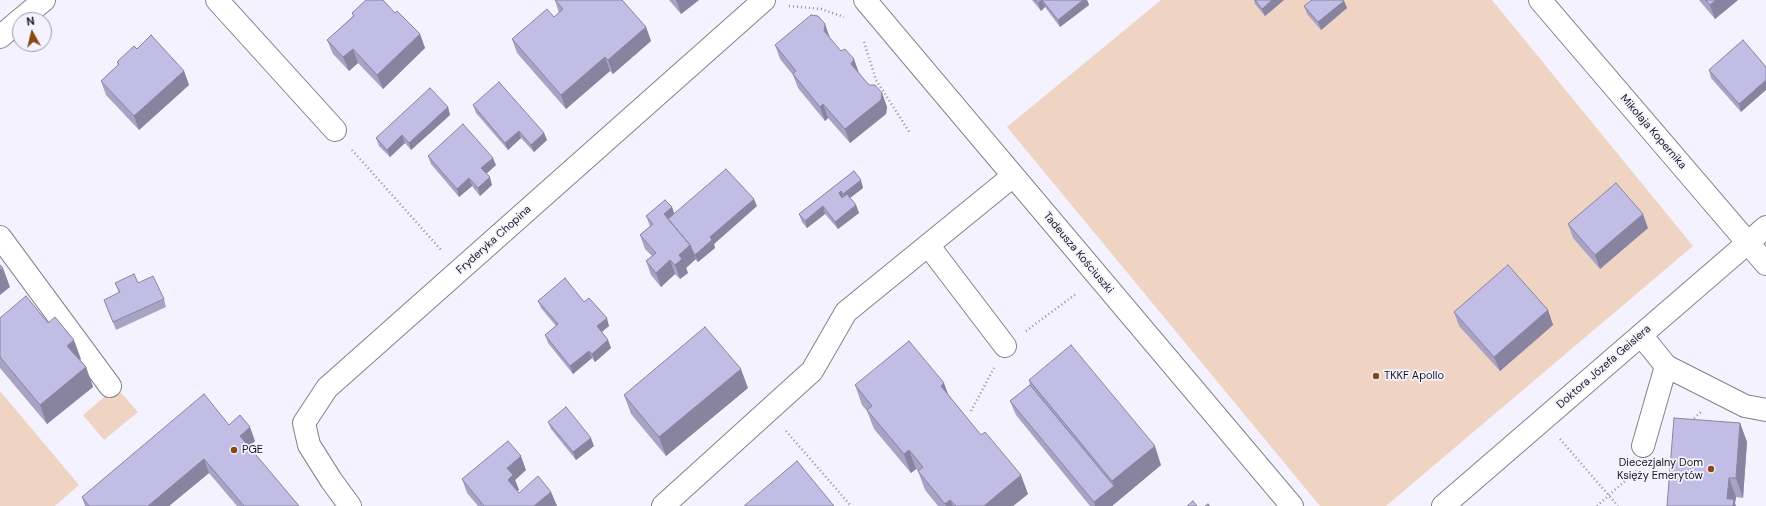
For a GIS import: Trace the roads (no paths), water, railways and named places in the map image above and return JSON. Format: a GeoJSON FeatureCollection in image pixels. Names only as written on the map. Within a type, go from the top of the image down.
{"type":"FeatureCollection","features":[{"type":"Feature","properties":{"kind":"street"},"geometry":{"type":"LineString","coordinates":[[30,12],[44,0]]}},
{"type":"Feature","properties":{"kind":"street"},"geometry":{"type":"LineString","coordinates":[[217,0],[335,130]]}},
{"type":"Feature","properties":{"kind":"street","name":"Fryderyka Chopina"},"geometry":{"type":"LineString","coordinates":[[350,506],[331,480],[309,445],[304,423],[327,388],[764,0]]}},
{"type":"Feature","properties":{"kind":"street","name":"Tadeusza Kościuszki"},"geometry":{"type":"LineString","coordinates":[[865,0],[1292,506]]}},
{"type":"Feature","properties":{"kind":"street","name":"Mikołaja Kopernika"},"geometry":{"type":"LineString","coordinates":[[1540,0],[1766,264]]}},
{"type":"Feature","properties":{"kind":"street"},"geometry":{"type":"LineString","coordinates":[[0,37],[12,27]]}},
{"type":"Feature","properties":{"kind":"street"},"geometry":{"type":"LineString","coordinates":[[662,506],[812,371],[846,312],[1013,176]]}},
{"type":"Feature","properties":{"kind":"street","name":"Doktora Józefa Geislera"},"geometry":{"type":"LineString","coordinates":[[1443,506],[1766,227]]}},
{"type":"Feature","properties":{"kind":"street"},"geometry":{"type":"LineString","coordinates":[[0,237],[110,386]]}},
{"type":"Feature","properties":{"kind":"street"},"geometry":{"type":"LineString","coordinates":[[928,245],[1005,346]]}},
{"type":"Feature","properties":{"kind":"street"},"geometry":{"type":"LineString","coordinates":[[1641,335],[1666,366],[1745,406],[1766,410]]}},
{"type":"Feature","properties":{"kind":"street"},"geometry":{"type":"LineString","coordinates":[[1643,446],[1666,366]]}},
{"type":"Feature","properties":{"kind":"place","name":"TKKF Apollo"},"geometry":{"type":"Point","coordinates":[1376,376]}},
{"type":"Feature","properties":{"kind":"place","name":"PGE"},"geometry":{"type":"Point","coordinates":[234,450]}},
{"type":"Feature","properties":{"kind":"place","name":"Diecezjalny Dom Księży Emerytów"},"geometry":{"type":"Point","coordinates":[1711,469]}}]}
